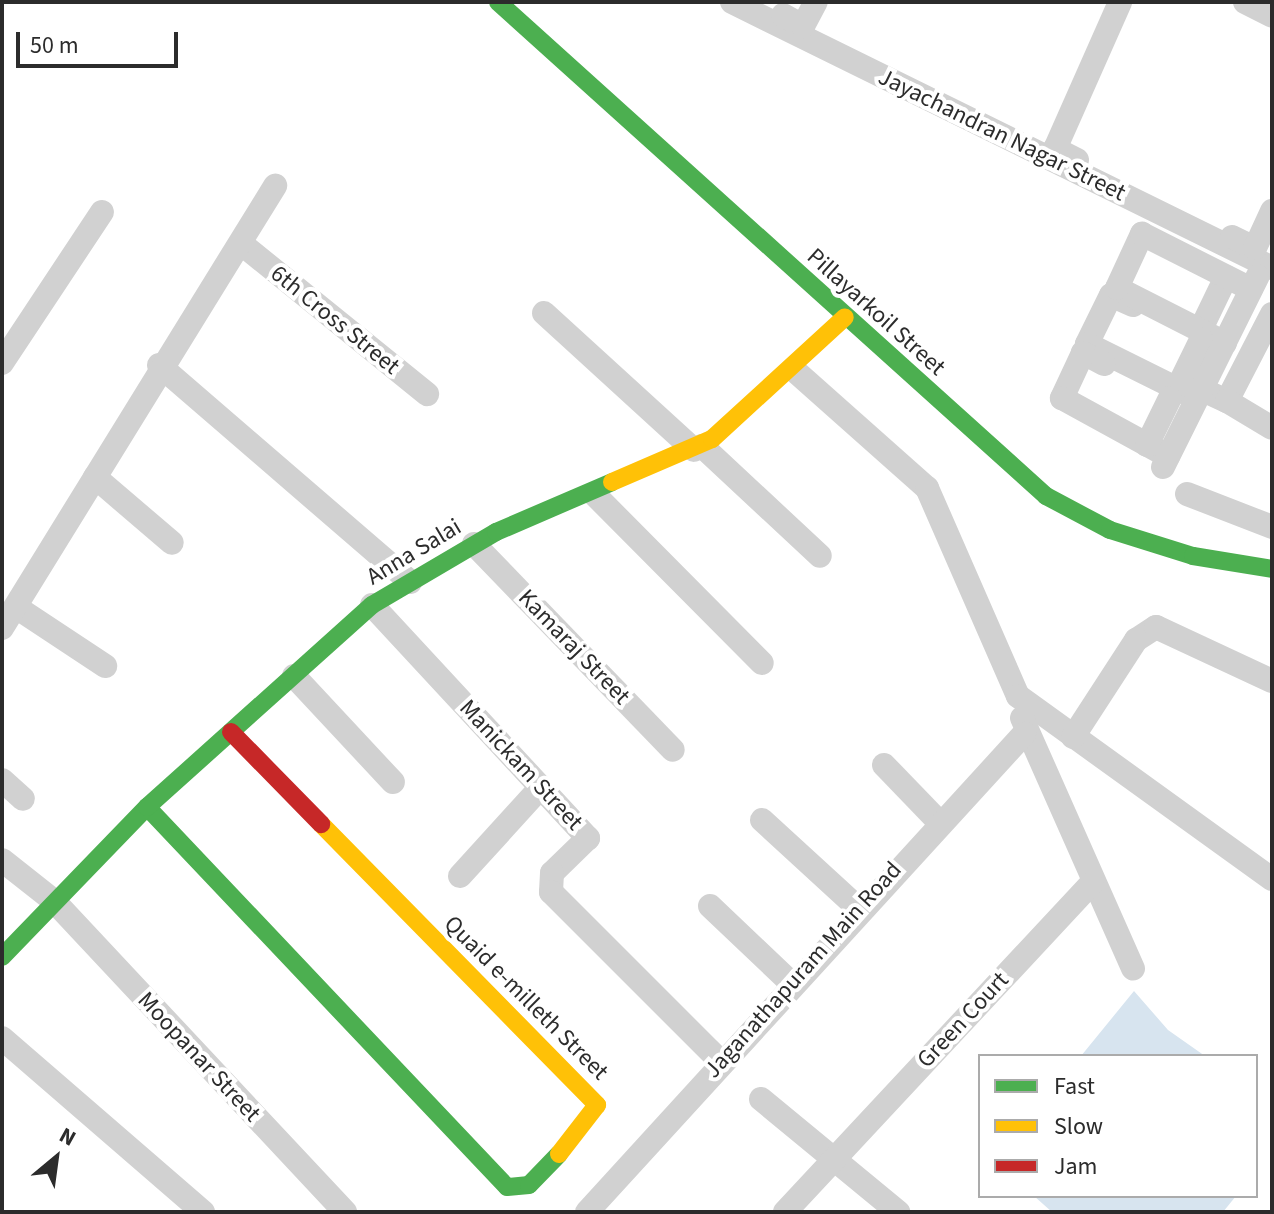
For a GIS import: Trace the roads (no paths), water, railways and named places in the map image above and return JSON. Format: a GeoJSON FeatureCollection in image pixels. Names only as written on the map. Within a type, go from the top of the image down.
{"type":"FeatureCollection","features":[{"type":"Feature","properties":{"kind":"street","name":"Pillayarkoil Street"},"geometry":{"type":"LineString","coordinates":[[498,2],[1046,496],[1110,530],[1193,556],[1272,569]]}},
{"type":"Feature","properties":{"kind":"street","name":"Jayachandran Nagar Street"},"geometry":{"type":"LineString","coordinates":[[732,2],[1269,260]]}},
{"type":"Feature","properties":{"kind":"street"},"geometry":{"type":"LineString","coordinates":[[757,2],[803,26],[816,2]]}},
{"type":"Feature","properties":{"kind":"street"},"geometry":{"type":"LineString","coordinates":[[1120,2],[1055,149],[1255,248],[1272,211]]}},
{"type":"Feature","properties":{"kind":"street"},"geometry":{"type":"LineString","coordinates":[[1245,2],[1272,16]]}},
{"type":"Feature","properties":{"kind":"street"},"geometry":{"type":"LineString","coordinates":[[2,628],[95,477],[159,365],[243,245],[275,186]]}},
{"type":"Feature","properties":{"kind":"street"},"geometry":{"type":"LineString","coordinates":[[2,363],[102,212]]}},
{"type":"Feature","properties":{"kind":"street"},"geometry":{"type":"LineString","coordinates":[[1212,341],[1117,288],[1142,234],[1251,289]]}},
{"type":"Feature","properties":{"kind":"street","name":"6th Cross Street"},"geometry":{"type":"LineString","coordinates":[[243,245],[427,394]]}},
{"type":"Feature","properties":{"kind":"street"},"geometry":{"type":"LineString","coordinates":[[1212,341],[1269,260]]}},
{"type":"Feature","properties":{"kind":"street"},"geometry":{"type":"LineString","coordinates":[[1226,277],[1212,341],[1187,397],[1159,456],[1062,398],[1083,353],[1187,397],[1227,401],[1272,428]]}},
{"type":"Feature","properties":{"kind":"street"},"geometry":{"type":"LineString","coordinates":[[1187,397],[1087,344],[1111,295],[1212,341]]}},
{"type":"Feature","properties":{"kind":"street"},"geometry":{"type":"LineString","coordinates":[[544,313],[820,556]]}},
{"type":"Feature","properties":{"kind":"street"},"geometry":{"type":"LineString","coordinates":[[1227,401],[1272,314]]}},
{"type":"Feature","properties":{"kind":"street","name":"Anna Salai"},"geometry":{"type":"LineString","coordinates":[[2,957],[147,807],[372,605],[474,544],[698,448],[794,370],[845,317]]}},
{"type":"Feature","properties":{"kind":"street"},"geometry":{"type":"LineString","coordinates":[[159,365],[410,582]]}},
{"type":"Feature","properties":{"kind":"street"},"geometry":{"type":"LineString","coordinates":[[794,370],[927,488],[1018,696],[1024,734],[1091,884],[1133,968]]}},
{"type":"Feature","properties":{"kind":"street"},"geometry":{"type":"LineString","coordinates":[[95,477],[172,543]]}},
{"type":"Feature","properties":{"kind":"street"},"geometry":{"type":"LineString","coordinates":[[594,494],[762,663]]}},
{"type":"Feature","properties":{"kind":"street"},"geometry":{"type":"LineString","coordinates":[[1187,494],[1272,527]]}},
{"type":"Feature","properties":{"kind":"street","name":"Kamaraj Street"},"geometry":{"type":"LineString","coordinates":[[474,544],[673,750]]}},
{"type":"Feature","properties":{"kind":"street","name":"Manickam Street"},"geometry":{"type":"LineString","coordinates":[[372,605],[589,839],[552,873],[551,892],[719,1060]]}},
{"type":"Feature","properties":{"kind":"street"},"geometry":{"type":"LineString","coordinates":[[16,607],[105,666]]}},
{"type":"Feature","properties":{"kind":"street"},"geometry":{"type":"LineString","coordinates":[[1073,737],[1136,640],[1156,627],[1272,681]]}},
{"type":"Feature","properties":{"kind":"street"},"geometry":{"type":"LineString","coordinates":[[294,676],[393,782]]}},
{"type":"Feature","properties":{"kind":"street"},"geometry":{"type":"LineString","coordinates":[[1018,696],[1272,879]]}},
{"type":"Feature","properties":{"kind":"street","name":"Quaid e-milleth Street"},"geometry":{"type":"LineString","coordinates":[[147,807],[507,1187],[529,1185],[596,1115],[597,1105],[231,732]]}},
{"type":"Feature","properties":{"kind":"street","name":"Jaganathapuram Main Road"},"geometry":{"type":"LineString","coordinates":[[587,1212],[790,982],[1024,734]]}},
{"type":"Feature","properties":{"kind":"street"},"geometry":{"type":"LineString","coordinates":[[884,765],[939,822]]}},
{"type":"Feature","properties":{"kind":"street"},"geometry":{"type":"LineString","coordinates":[[2,780],[23,799]]}},
{"type":"Feature","properties":{"kind":"street"},"geometry":{"type":"LineString","coordinates":[[460,876],[541,787]]}},
{"type":"Feature","properties":{"kind":"street"},"geometry":{"type":"LineString","coordinates":[[762,820],[858,908]]}},
{"type":"Feature","properties":{"kind":"street","name":"Moopanar Street"},"geometry":{"type":"LineString","coordinates":[[2,860],[54,901],[345,1212]]}},
{"type":"Feature","properties":{"kind":"street","name":"Green Court"},"geometry":{"type":"LineString","coordinates":[[785,1212],[1091,884]]}},
{"type":"Feature","properties":{"kind":"street"},"geometry":{"type":"LineString","coordinates":[[710,906],[790,982]]}},
{"type":"Feature","properties":{"kind":"street"},"geometry":{"type":"LineString","coordinates":[[2,1038],[203,1212]]}},
{"type":"Feature","properties":{"kind":"street"},"geometry":{"type":"LineString","coordinates":[[761,1099],[835,1156],[898,1212]]}}]}
